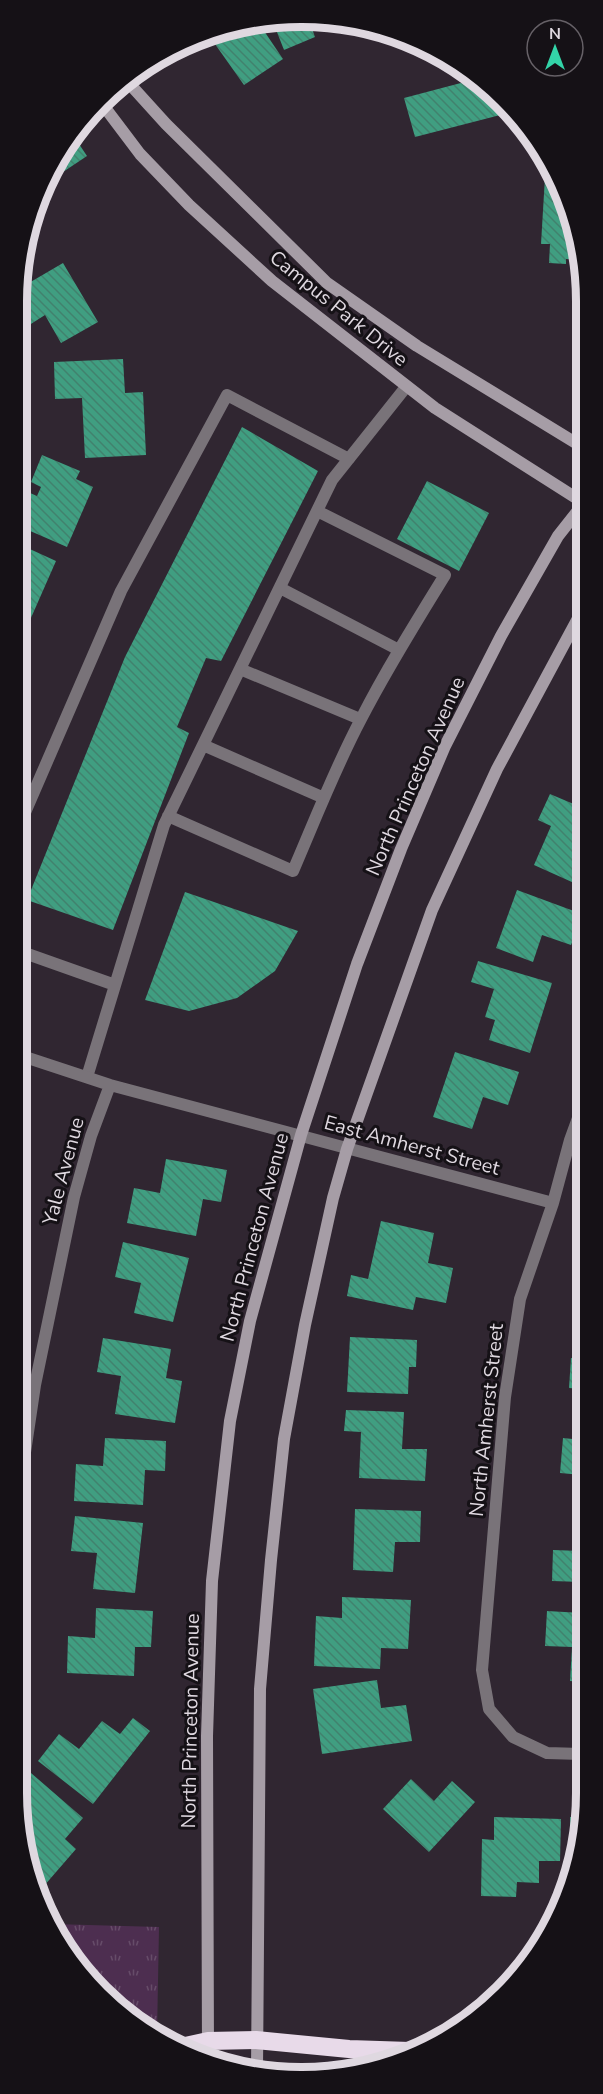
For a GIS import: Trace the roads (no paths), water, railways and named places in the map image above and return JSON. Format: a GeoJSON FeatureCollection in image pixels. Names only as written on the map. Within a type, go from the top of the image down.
{"type":"FeatureCollection","features":[{"type":"Feature","properties":{"kind":"highway"},"geometry":{"type":"LineString","coordinates":[[208,2049],[256,2040],[349,2049],[394,2050]]}},
{"type":"Feature","properties":{"kind":"street","name":"Campus Park Drive"},"geometry":{"type":"LineString","coordinates":[[132,86],[327,283],[417,346],[576,442]]}},
{"type":"Feature","properties":{"kind":"street","name":"Campus Park Drive"},"geometry":{"type":"LineString","coordinates":[[106,109],[140,154],[189,205],[272,281],[435,408],[576,498]]}},
{"type":"Feature","properties":{"kind":"street"},"geometry":{"type":"LineString","coordinates":[[87,1077],[168,816],[332,480],[406,387]]}},
{"type":"Feature","properties":{"kind":"street"},"geometry":{"type":"LineString","coordinates":[[27,808],[121,591],[227,395],[349,459]]}},
{"type":"Feature","properties":{"kind":"street"},"geometry":{"type":"LineString","coordinates":[[168,816],[293,871],[360,719],[445,575],[317,511]]}},
{"type":"Feature","properties":{"kind":"street","name":"North Princeton Avenue"},"geometry":{"type":"LineString","coordinates":[[208,2049],[207,1736],[212,1581],[230,1421],[250,1321],[301,1135],[357,964],[401,849],[445,746],[501,636],[552,546],[576,514]]}},
{"type":"Feature","properties":{"kind":"street"},"geometry":{"type":"LineString","coordinates":[[280,588],[399,650]]}},
{"type":"Feature","properties":{"kind":"street"},"geometry":{"type":"LineString","coordinates":[[257,2063],[260,1689],[271,1560],[284,1439],[333,1198],[347,1149],[432,910],[497,769],[576,624]]}},
{"type":"Feature","properties":{"kind":"street"},"geometry":{"type":"LineString","coordinates":[[240,669],[360,719]]}},
{"type":"Feature","properties":{"kind":"street"},"geometry":{"type":"LineString","coordinates":[[203,745],[324,798]]}},
{"type":"Feature","properties":{"kind":"street"},"geometry":{"type":"LineString","coordinates":[[27,954],[115,985]]}},
{"type":"Feature","properties":{"kind":"street","name":"East Amherst Street"},"geometry":{"type":"LineString","coordinates":[[27,1058],[110,1085],[553,1203]]}},
{"type":"Feature","properties":{"kind":"street","name":"Yale Avenue"},"geometry":{"type":"LineString","coordinates":[[27,1439],[35,1385],[74,1197],[91,1136],[110,1085]]}},
{"type":"Feature","properties":{"kind":"street","name":"North Amherst Street"},"geometry":{"type":"LineString","coordinates":[[576,1124],[553,1203],[520,1299],[506,1397],[482,1670],[489,1709],[513,1737],[547,1753],[576,1754]]}}]}
